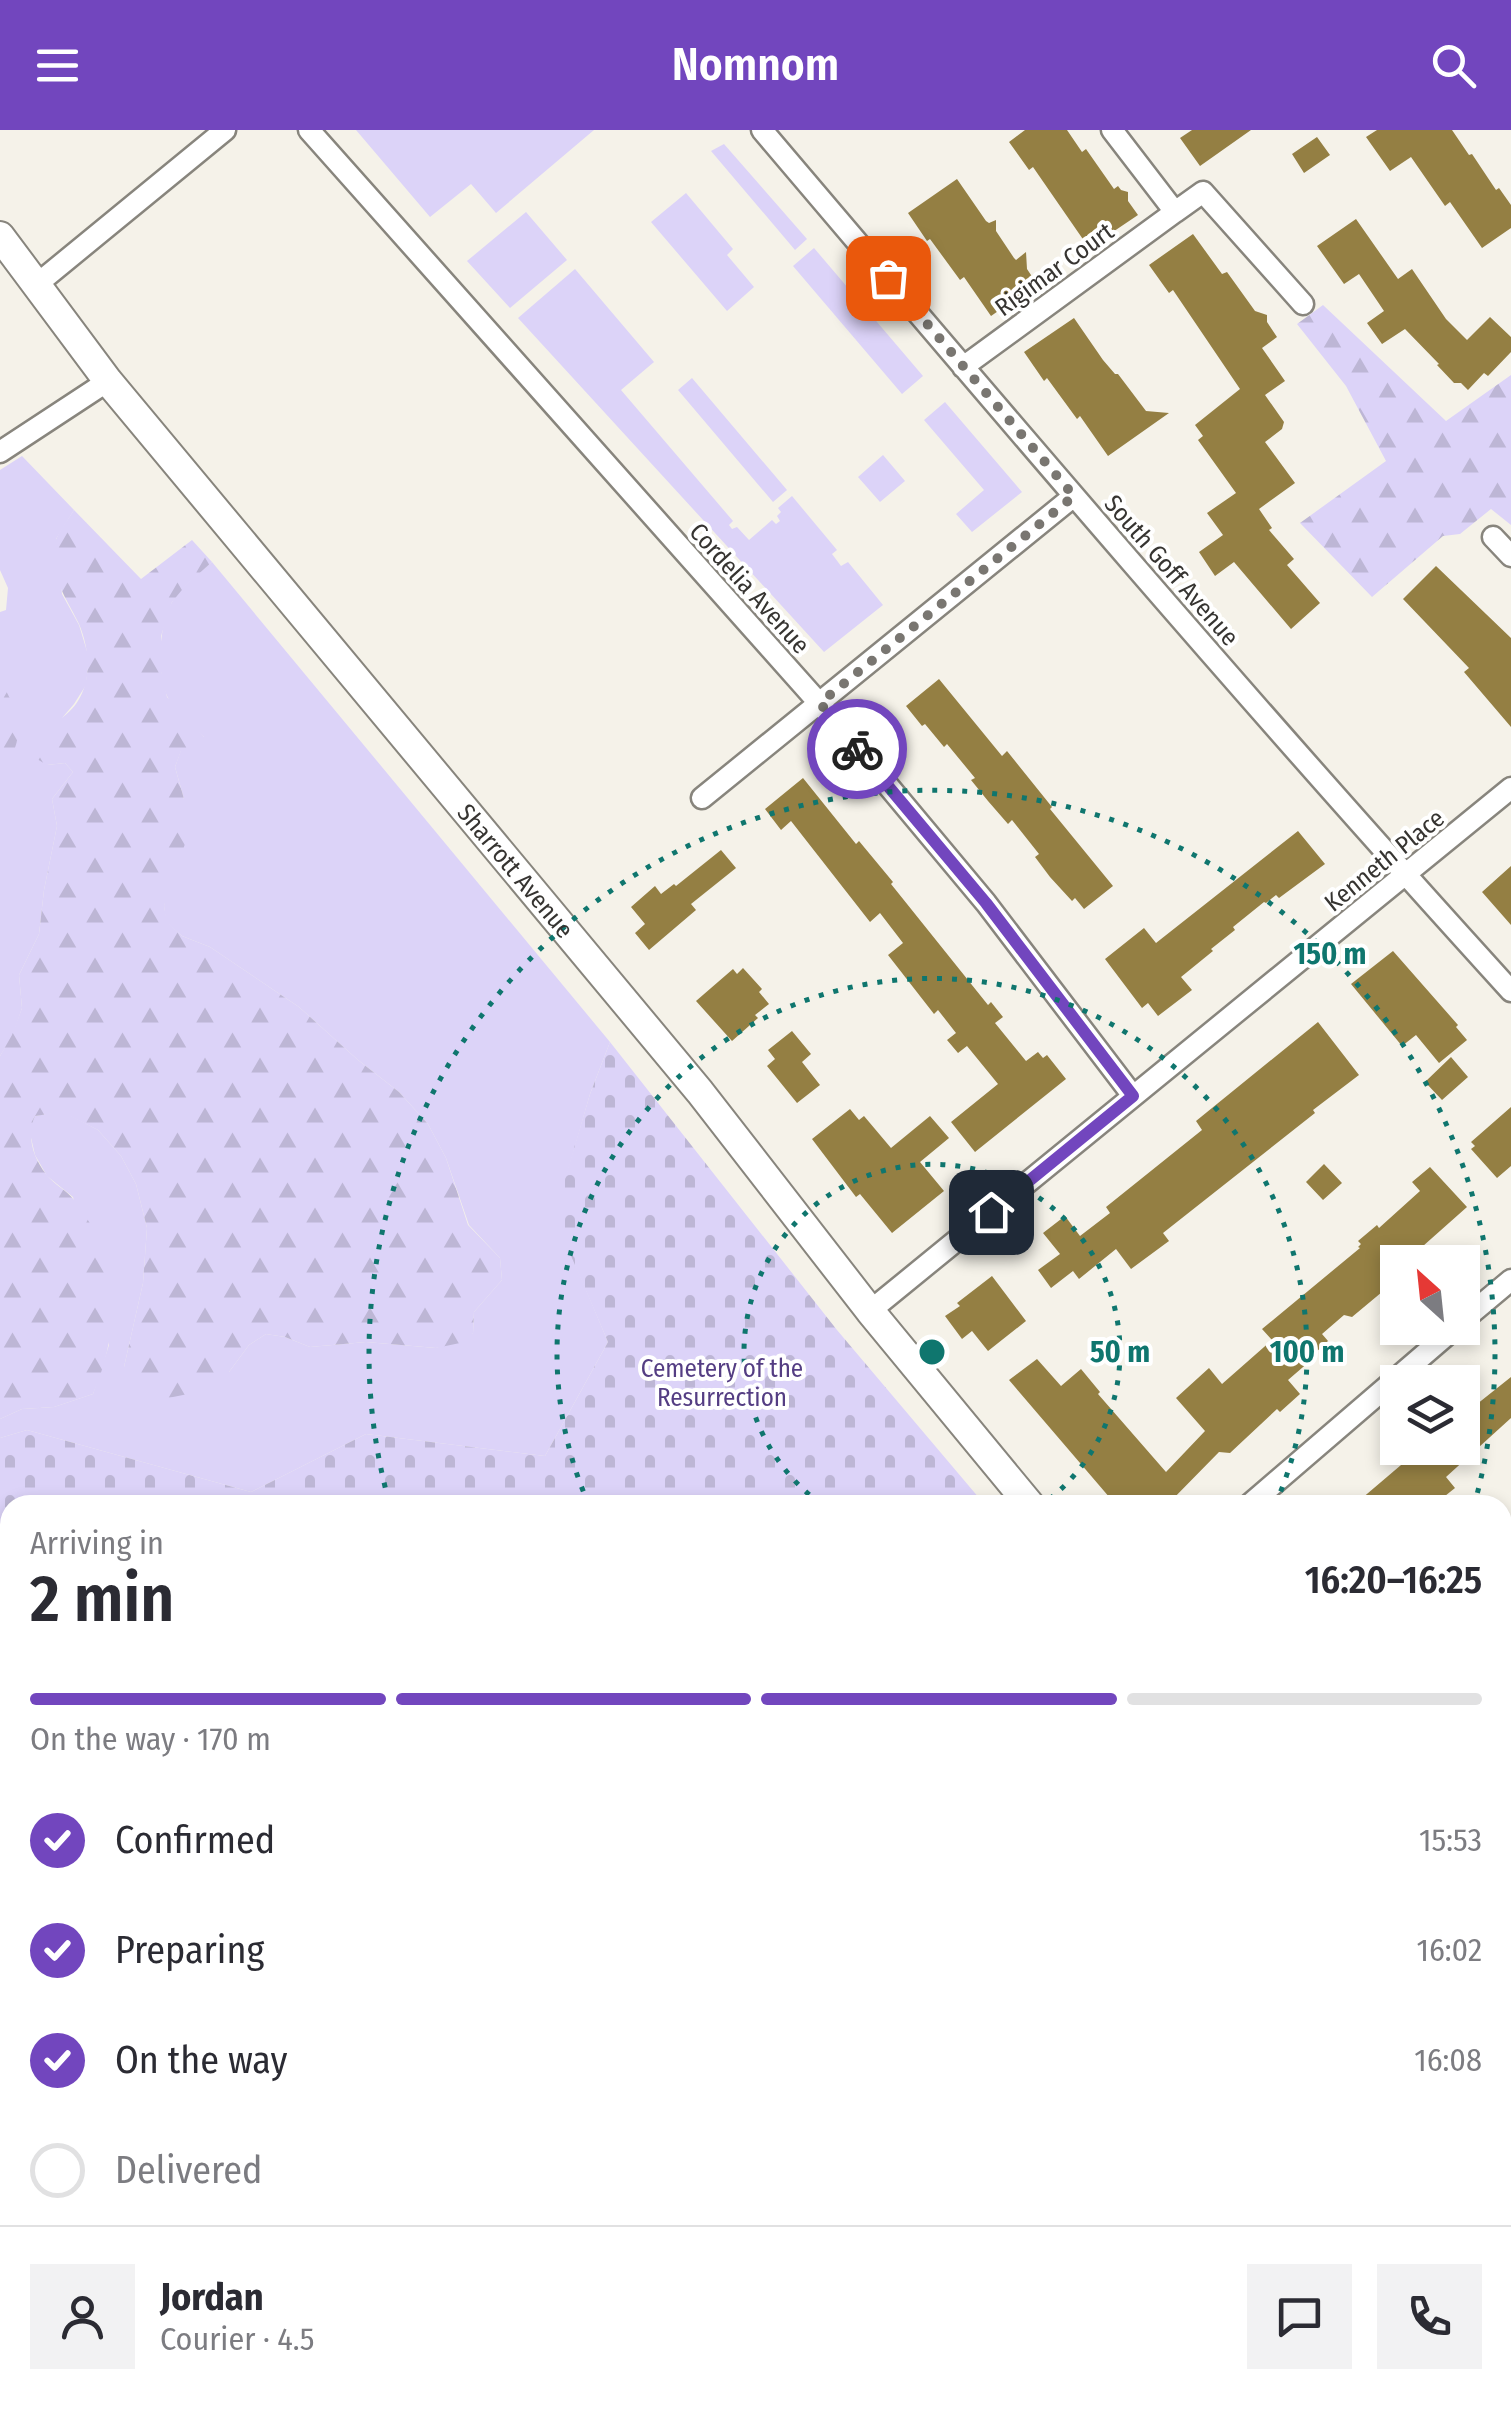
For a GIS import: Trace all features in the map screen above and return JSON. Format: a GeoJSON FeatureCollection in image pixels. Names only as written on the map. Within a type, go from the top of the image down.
{"type":"FeatureCollection","features":[{"type":"Feature","properties":{"kind":"street"},"geometry":{"type":"LineString","coordinates":[[36,286],[225,130]]}},
{"type":"Feature","properties":{"kind":"street","name":"Cordelia Avenue"},"geometry":{"type":"LineString","coordinates":[[309,130],[820,703],[986,903],[1133,1096]]}},
{"type":"Feature","properties":{"kind":"street","name":"South Goff Avenue"},"geometry":{"type":"LineString","coordinates":[[762,130],[1074,496],[1511,991]]}},
{"type":"Feature","properties":{"kind":"street"},"geometry":{"type":"LineString","coordinates":[[1112,130],[1175,212]]}},
{"type":"Feature","properties":{"kind":"street","name":"Rigimar Court"},"geometry":{"type":"LineString","coordinates":[[963,368],[1203,192],[1303,304]]}},
{"type":"Feature","properties":{"kind":"street","name":"Sharrott Avenue"},"geometry":{"type":"LineString","coordinates":[[0,236],[108,381],[700,1092],[870,1311],[1022,1495]]}},
{"type":"Feature","properties":{"kind":"street"},"geometry":{"type":"LineString","coordinates":[[0,452],[108,381]]}},
{"type":"Feature","properties":{"kind":"street"},"geometry":{"type":"LineString","coordinates":[[702,798],[1074,496]]}},
{"type":"Feature","properties":{"kind":"street"},"geometry":{"type":"LineString","coordinates":[[1492,537],[1511,556]]}},
{"type":"Feature","properties":{"kind":"street","name":"Kenneth Place"},"geometry":{"type":"LineString","coordinates":[[870,1311],[1511,788]]}},
{"type":"Feature","properties":{"kind":"street"},"geometry":{"type":"LineString","coordinates":[[1480,1306],[1511,1280]]}},
{"type":"Feature","properties":{"kind":"street"},"geometry":{"type":"LineString","coordinates":[[1261,1495],[1435,1345]]}},
{"type":"Feature","properties":{"kind":"green space"},"geometry":{"type":"Polygon","coordinates":[[[356,130],[594,130],[496,213],[471,184],[430,217],[356,130]]]}},
{"type":"Feature","properties":{"kind":"green space"},"geometry":{"type":"Polygon","coordinates":[[[724,144],[807,239],[795,250],[711,151],[724,144]]]}},
{"type":"Feature","properties":{"kind":"green space"},"geometry":{"type":"Polygon","coordinates":[[[686,193],[733,249],[727,255],[754,287],[727,311],[651,222],[686,193]]]}},
{"type":"Feature","properties":{"kind":"green space"},"geometry":{"type":"Polygon","coordinates":[[[526,212],[567,260],[510,308],[467,261],[526,212]]]}},
{"type":"Feature","properties":{"kind":"green space"},"geometry":{"type":"Polygon","coordinates":[[[814,248],[923,376],[902,394],[793,266],[814,248]]]}},
{"type":"Feature","properties":{"kind":"green space"},"geometry":{"type":"Polygon","coordinates":[[[575,269],[654,362],[621,390],[733,521],[729,525],[732,529],[737,527],[749,540],[772,520],[776,524],[780,521],[778,508],[792,496],[837,550],[832,554],[841,566],[848,562],[883,605],[824,652],[518,318],[575,269]]]}},
{"type":"Feature","properties":{"kind":"green space"},"geometry":{"type":"Polygon","coordinates":[[[1323,305],[1446,421],[1511,375],[1511,525],[1491,509],[1460,534],[1443,536],[1372,597],[1300,523],[1386,461],[1346,386],[1297,324],[1323,305]]]}},
{"type":"Feature","properties":{"kind":"green space"},"geometry":{"type":"Polygon","coordinates":[[[692,378],[787,490],[773,502],[678,390],[692,378]]]}},
{"type":"Feature","properties":{"kind":"green space"},"geometry":{"type":"Polygon","coordinates":[[[945,402],[1022,492],[972,532],[956,514],[984,490],[924,420],[945,402]]]}},
{"type":"Feature","properties":{"kind":"green space"},"geometry":{"type":"Polygon","coordinates":[[[883,455],[905,481],[880,502],[858,477],[883,455]]]}},
{"type":"Feature","properties":{"kind":"green space"},"geometry":{"type":"Polygon","coordinates":[[[22,456],[74,510],[56,539],[62,594],[79,625],[89,658],[86,685],[62,718],[47,765],[65,763],[73,772],[52,799],[57,826],[39,934],[19,975],[22,1008],[13,1035],[0,1056],[0,612],[6,610],[8,588],[0,570],[0,470],[22,456]]]}},
{"type":"Feature","properties":{"kind":"green space"},"geometry":{"type":"Polygon","coordinates":[[[74,510],[141,579],[192,540],[212,562],[172,602],[161,636],[161,670],[167,697],[204,737],[210,753],[198,758],[181,751],[175,767],[189,832],[164,906],[167,922],[182,936],[210,947],[299,1007],[399,1092],[428,1124],[446,1158],[468,1225],[500,1258],[502,1280],[474,1312],[473,1333],[460,1343],[436,1348],[366,1342],[310,1347],[266,1334],[249,1345],[229,1372],[188,1394],[158,1400],[135,1389],[124,1367],[143,1283],[147,1228],[136,1184],[121,1156],[98,1130],[62,1112],[35,1116],[31,1138],[38,1161],[49,1178],[80,1208],[104,1256],[111,1280],[111,1330],[93,1394],[54,1407],[22,1409],[0,1419],[0,1056],[22,1008],[19,975],[39,934],[57,826],[52,799],[73,772],[65,763],[47,765],[32,756],[30,739],[34,729],[60,719],[73,708],[87,674],[83,636],[59,585],[53,559],[56,539],[74,510]]]}},
{"type":"Feature","properties":{"kind":"green space"},"geometry":{"type":"Polygon","coordinates":[[[212,562],[610,1042],[590,1094],[555,1216],[608,1342],[545,1456],[366,1434],[251,1492],[27,1430],[0,1438],[0,1419],[22,1409],[54,1407],[93,1394],[109,1345],[73,1197],[47,1176],[35,1155],[29,1129],[35,1116],[62,1111],[98,1130],[121,1156],[136,1184],[147,1228],[143,1283],[124,1367],[229,1372],[249,1345],[266,1334],[310,1347],[366,1342],[436,1348],[473,1333],[474,1312],[502,1280],[500,1258],[469,1225],[446,1158],[428,1124],[399,1092],[299,1007],[210,947],[182,936],[166,922],[164,906],[184,799],[175,767],[181,750],[204,737],[167,696],[161,674],[162,635],[176,596],[212,562]]]}},
{"type":"Feature","properties":{"kind":"green space"},"geometry":{"type":"Polygon","coordinates":[[[0,682],[13,704],[18,727],[14,749],[0,770],[0,682]]]}},
{"type":"Feature","properties":{"kind":"green space","name":"Cemetery of the Resurrection"},"geometry":{"type":"Polygon","coordinates":[[[610,1042],[837,1330],[977,1495],[0,1495],[0,1438],[27,1430],[251,1492],[366,1434],[545,1456],[608,1342],[554,1216],[590,1094],[610,1042]]]}},
{"type":"Feature","properties":{"kind":"building"},"geometry":{"type":"Polygon","coordinates":[[[1025,130],[1067,130],[1082,152],[1086,149],[1114,189],[1118,186],[1128,192],[1128,201],[1138,215],[1089,248],[1033,167],[1029,170],[1009,142],[1025,130]]]}},
{"type":"Feature","properties":{"kind":"building"},"geometry":{"type":"Polygon","coordinates":[[[1192,130],[1251,130],[1200,166],[1180,138],[1192,130]]]}},
{"type":"Feature","properties":{"kind":"building"},"geometry":{"type":"Polygon","coordinates":[[[1377,130],[1452,130],[1511,205],[1511,228],[1482,248],[1450,202],[1445,206],[1411,157],[1390,171],[1366,137],[1377,130]]]}},
{"type":"Feature","properties":{"kind":"building"},"geometry":{"type":"Polygon","coordinates":[[[1317,137],[1330,155],[1304,173],[1292,154],[1317,137]]]}},
{"type":"Feature","properties":{"kind":"building"},"geometry":{"type":"Polygon","coordinates":[[[957,179],[986,221],[996,220],[996,231],[1014,258],[1026,252],[1027,269],[1037,284],[991,316],[964,277],[960,280],[908,213],[957,179]]]}},
{"type":"Feature","properties":{"kind":"building"},"geometry":{"type":"Polygon","coordinates":[[[1356,219],[1398,279],[1412,269],[1446,319],[1467,340],[1490,317],[1511,337],[1511,352],[1488,376],[1484,373],[1468,390],[1461,383],[1454,383],[1405,329],[1382,344],[1367,323],[1384,311],[1359,274],[1344,284],[1317,246],[1356,219]]]}},
{"type":"Feature","properties":{"kind":"building"},"geometry":{"type":"Polygon","coordinates":[[[1193,234],[1255,311],[1267,315],[1277,337],[1262,348],[1285,381],[1265,395],[1284,422],[1282,429],[1265,442],[1295,483],[1259,509],[1272,528],[1269,530],[1294,559],[1287,565],[1320,603],[1291,629],[1234,562],[1215,576],[1199,552],[1223,535],[1207,513],[1236,493],[1198,440],[1203,436],[1195,425],[1240,389],[1173,290],[1169,293],[1149,265],[1193,234]]]}},
{"type":"Feature","properties":{"kind":"building"},"geometry":{"type":"Polygon","coordinates":[[[1074,318],[1146,411],[1169,413],[1108,456],[1080,416],[1077,419],[1024,352],[1074,318]]]}},
{"type":"Feature","properties":{"kind":"building"},"geometry":{"type":"Polygon","coordinates":[[[1436,566],[1511,638],[1511,727],[1464,672],[1469,668],[1403,599],[1436,566]]]}},
{"type":"Feature","properties":{"kind":"building"},"geometry":{"type":"Polygon","coordinates":[[[939,679],[1002,756],[1007,751],[1113,886],[1084,909],[1050,877],[1035,857],[1039,854],[1012,820],[1008,824],[988,801],[947,744],[944,747],[906,706],[939,679]]]}},
{"type":"Feature","properties":{"kind":"building"},"geometry":{"type":"Polygon","coordinates":[[[803,778],[856,844],[859,841],[893,882],[988,1005],[991,1002],[1003,1017],[995,1023],[1026,1061],[1038,1052],[1043,1058],[1047,1055],[1066,1079],[975,1152],[951,1122],[998,1084],[967,1046],[958,1053],[947,1040],[956,1033],[938,1010],[934,1014],[888,955],[903,943],[880,913],[870,922],[791,821],[781,830],[765,809],[803,778]]]}},
{"type":"Feature","properties":{"kind":"building"},"geometry":{"type":"Polygon","coordinates":[[[1298,831],[1325,864],[1279,898],[1276,895],[1264,902],[1233,927],[1235,930],[1181,977],[1192,990],[1158,1016],[1148,1003],[1142,1008],[1105,959],[1144,928],[1156,943],[1298,831]]]}},
{"type":"Feature","properties":{"kind":"building"},"geometry":{"type":"Polygon","coordinates":[[[721,850],[736,868],[691,904],[696,910],[649,950],[635,933],[645,924],[631,907],[655,886],[661,894],[676,886],[721,850]]]}},
{"type":"Feature","properties":{"kind":"building"},"geometry":{"type":"Polygon","coordinates":[[[1511,866],[1511,925],[1482,892],[1511,866]]]}},
{"type":"Feature","properties":{"kind":"building"},"geometry":{"type":"Polygon","coordinates":[[[1393,951],[1467,1040],[1439,1063],[1416,1035],[1402,1046],[1351,984],[1393,951]]]}},
{"type":"Feature","properties":{"kind":"building"},"geometry":{"type":"Polygon","coordinates":[[[743,968],[762,989],[759,992],[769,1004],[732,1041],[696,1001],[733,969],[737,974],[743,968]]]}},
{"type":"Feature","properties":{"kind":"building"},"geometry":{"type":"Polygon","coordinates":[[[1318,1022],[1359,1075],[1163,1233],[1169,1241],[1131,1269],[1116,1249],[1079,1279],[1073,1271],[1051,1288],[1038,1270],[1060,1254],[1043,1233],[1065,1216],[1080,1236],[1110,1213],[1106,1207],[1202,1130],[1196,1121],[1318,1022]]]}},
{"type":"Feature","properties":{"kind":"building"},"geometry":{"type":"Polygon","coordinates":[[[792,1031],[811,1054],[802,1062],[820,1085],[797,1103],[767,1066],[775,1059],[768,1050],[792,1031]]]}},
{"type":"Feature","properties":{"kind":"building"},"geometry":{"type":"Polygon","coordinates":[[[1451,1057],[1468,1077],[1442,1100],[1425,1082],[1451,1057]]]}},
{"type":"Feature","properties":{"kind":"building"},"geometry":{"type":"Polygon","coordinates":[[[1511,1107],[1511,1166],[1497,1178],[1471,1149],[1475,1146],[1471,1142],[1511,1107]]]}},
{"type":"Feature","properties":{"kind":"building"},"geometry":{"type":"Polygon","coordinates":[[[850,1109],[859,1120],[864,1116],[891,1148],[930,1116],[949,1138],[920,1162],[944,1191],[892,1233],[860,1194],[856,1197],[812,1139],[850,1109]]]}},
{"type":"Feature","properties":{"kind":"building"},"geometry":{"type":"Polygon","coordinates":[[[1324,1164],[1342,1183],[1323,1200],[1306,1182],[1324,1164]]]}},
{"type":"Feature","properties":{"kind":"building"},"geometry":{"type":"Polygon","coordinates":[[[1430,1167],[1467,1207],[1424,1245],[1380,1245],[1380,1294],[1352,1317],[1344,1315],[1322,1334],[1328,1341],[1288,1380],[1300,1394],[1280,1412],[1277,1409],[1230,1453],[1219,1452],[1177,1495],[1107,1495],[1009,1380],[1037,1359],[1061,1386],[1081,1369],[1166,1472],[1205,1431],[1176,1398],[1209,1368],[1222,1384],[1272,1340],[1262,1329],[1360,1248],[1358,1241],[1377,1225],[1379,1228],[1420,1191],[1412,1182],[1430,1167]]]}},
{"type":"Feature","properties":{"kind":"building"},"geometry":{"type":"Polygon","coordinates":[[[992,1276],[1026,1321],[988,1351],[972,1331],[962,1339],[945,1316],[992,1276]]]}},
{"type":"Feature","properties":{"kind":"building"},"geometry":{"type":"Polygon","coordinates":[[[1511,1377],[1511,1418],[1480,1446],[1480,1402],[1511,1377]]]}},
{"type":"Feature","properties":{"kind":"building"},"geometry":{"type":"Polygon","coordinates":[[[1401,1465],[1459,1465],[1446,1477],[1455,1488],[1446,1495],[1366,1495],[1401,1465]]]}},
{"type":"Feature","properties":{"kind":"way so far"},"geometry":{"type":"LineString","coordinates":[[857,749],[820,703],[1074,496],[888,278]]}},
{"type":"Feature","properties":{"kind":"route"},"geometry":{"type":"LineString","coordinates":[[857,749],[986,903],[1133,1096],[991,1212]]}}]}
